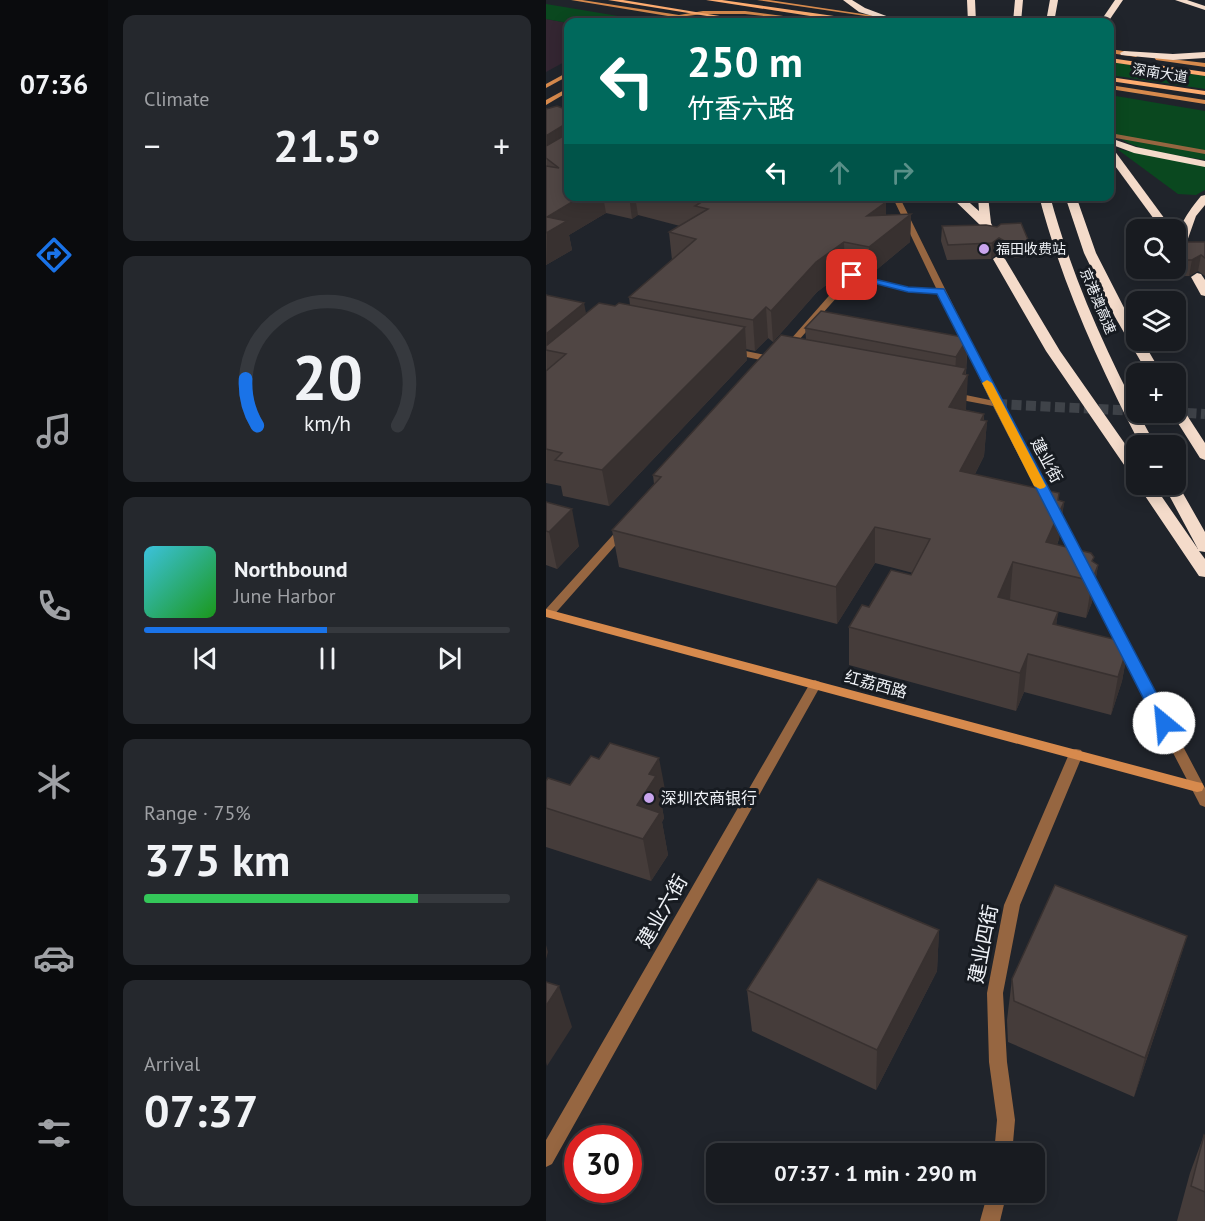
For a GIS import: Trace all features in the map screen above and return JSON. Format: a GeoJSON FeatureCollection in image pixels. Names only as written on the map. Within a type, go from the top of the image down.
{"type":"FeatureCollection","features":[{"type":"Feature","properties":{"kind":"highway"},"geometry":{"type":"LineString","coordinates":[[847,0],[862,10],[887,18]]}},
{"type":"Feature","properties":{"kind":"highway"},"geometry":{"type":"LineString","coordinates":[[971,0],[972,18]]}},
{"type":"Feature","properties":{"kind":"highway"},"geometry":{"type":"LineString","coordinates":[[1017,18],[1019,0]]}},
{"type":"Feature","properties":{"kind":"highway"},"geometry":{"type":"LineString","coordinates":[[1051,18],[1054,0]]}},
{"type":"Feature","properties":{"kind":"highway"},"geometry":{"type":"LineString","coordinates":[[1106,18],[1119,0]]}},
{"type":"Feature","properties":{"kind":"highway"},"geometry":{"type":"LineString","coordinates":[[1179,0],[1205,8]]}},
{"type":"Feature","properties":{"kind":"highway"},"geometry":{"type":"LineString","coordinates":[[1112,9],[1129,1]]}},
{"type":"Feature","properties":{"kind":"highway"},"geometry":{"type":"LineString","coordinates":[[1124,53],[1173,57],[1205,56]]}},
{"type":"Feature","properties":{"kind":"highway"},"geometry":{"type":"LineString","coordinates":[[1114,142],[1134,150],[1205,164]]}},
{"type":"Feature","properties":{"kind":"highway"},"geometry":{"type":"LineString","coordinates":[[1114,157],[1160,219]]}},
{"type":"Feature","properties":{"kind":"highway"},"geometry":{"type":"LineString","coordinates":[[1186,230],[1191,214],[1205,198]]}},
{"type":"Feature","properties":{"kind":"highway"},"geometry":{"type":"LineString","coordinates":[[961,201],[985,223]]}},
{"type":"Feature","properties":{"kind":"highway"},"geometry":{"type":"LineString","coordinates":[[983,201],[985,223],[992,238]]}},
{"type":"Feature","properties":{"kind":"highway","name":"京港澳高速"},"geometry":{"type":"LineString","coordinates":[[1045,201],[1065,271],[1092,337],[1143,435]]}},
{"type":"Feature","properties":{"kind":"highway","name":"京港澳高速"},"geometry":{"type":"LineString","coordinates":[[1072,201],[1090,253],[1121,318],[1148,363]]}},
{"type":"Feature","properties":{"kind":"highway"},"geometry":{"type":"LineString","coordinates":[[999,259],[1053,351],[1126,456]]}},
{"type":"Feature","properties":{"kind":"highway"},"geometry":{"type":"LineString","coordinates":[[1197,277],[1205,292]]}},
{"type":"Feature","properties":{"kind":"highway"},"geometry":{"type":"LineString","coordinates":[[1185,423],[1205,455]]}},
{"type":"Feature","properties":{"kind":"highway"},"geometry":{"type":"LineString","coordinates":[[1152,495],[1205,572]]}},
{"type":"Feature","properties":{"kind":"highway"},"geometry":{"type":"LineString","coordinates":[[1177,495],[1205,547]]}},
{"type":"Feature","properties":{"kind":"main road"},"geometry":{"type":"LineString","coordinates":[[573,0],[676,17],[703,14],[728,18]]}},
{"type":"Feature","properties":{"kind":"main road"},"geometry":{"type":"LineString","coordinates":[[611,0],[697,18]]}},
{"type":"Feature","properties":{"kind":"main road"},"geometry":{"type":"LineString","coordinates":[[709,0],[829,18]]}},
{"type":"Feature","properties":{"kind":"main road"},"geometry":{"type":"LineString","coordinates":[[759,0],[801,0]]}},
{"type":"Feature","properties":{"kind":"main road"},"geometry":{"type":"LineString","coordinates":[[759,0],[876,18]]}},
{"type":"Feature","properties":{"kind":"main road"},"geometry":{"type":"LineString","coordinates":[[626,9],[644,14],[649,18]]}},
{"type":"Feature","properties":{"kind":"main road"},"geometry":{"type":"LineString","coordinates":[[686,18],[719,10],[791,18]]}},
{"type":"Feature","properties":{"kind":"main road"},"geometry":{"type":"LineString","coordinates":[[1114,52],[1205,65]]}},
{"type":"Feature","properties":{"kind":"main road","name":"深南大道"},"geometry":{"type":"LineString","coordinates":[[1114,61],[1205,74]]}},
{"type":"Feature","properties":{"kind":"main road"},"geometry":{"type":"LineString","coordinates":[[546,91],[564,77]]}},
{"type":"Feature","properties":{"kind":"main road","name":"深南大道"},"geometry":{"type":"LineString","coordinates":[[1114,80],[1205,93]]}},
{"type":"Feature","properties":{"kind":"main road"},"geometry":{"type":"LineString","coordinates":[[546,91],[564,83]]}},
{"type":"Feature","properties":{"kind":"main road"},"geometry":{"type":"LineString","coordinates":[[1114,88],[1205,102]]}},
{"type":"Feature","properties":{"kind":"main road"},"geometry":{"type":"LineString","coordinates":[[546,91],[558,96]]}},
{"type":"Feature","properties":{"kind":"main road"},"geometry":{"type":"LineString","coordinates":[[546,103],[564,92]]}},
{"type":"Feature","properties":{"kind":"main road","name":"红荔西路"},"geometry":{"type":"LineString","coordinates":[[547,613],[1197,787]]}},
{"type":"Feature","properties":{"kind":"street"},"geometry":{"type":"LineString","coordinates":[[1114,136],[1205,152]]}},
{"type":"Feature","properties":{"kind":"street","name":"建业街"},"geometry":{"type":"LineString","coordinates":[[897,201],[997,404],[1205,801]]}},
{"type":"Feature","properties":{"kind":"street"},"geometry":{"type":"LineString","coordinates":[[768,369],[852,275],[908,290],[940,291]]}},
{"type":"Feature","properties":{"kind":"street"},"geometry":{"type":"LineString","coordinates":[[719,349],[788,362]]}},
{"type":"Feature","properties":{"kind":"street"},"geometry":{"type":"LineString","coordinates":[[939,392],[997,404]]}},
{"type":"Feature","properties":{"kind":"street"},"geometry":{"type":"LineString","coordinates":[[547,613],[635,518]]}},
{"type":"Feature","properties":{"kind":"street","name":"建业六街"},"geometry":{"type":"LineString","coordinates":[[546,1158],[815,685]]}},
{"type":"Feature","properties":{"kind":"street","name":"建业四街"},"geometry":{"type":"LineString","coordinates":[[1004,1143],[1006,1120],[998,1062],[995,993],[1012,905],[1076,754]]}},
{"type":"Feature","properties":{"kind":"street"},"geometry":{"type":"LineString","coordinates":[[990,1221],[996,1203]]}},
{"type":"Feature","properties":{"kind":"shaded area"},"geometry":{"type":"Polygon","coordinates":[[[546,19],[564,22],[564,62],[546,72],[546,19]]]}},
{"type":"Feature","properties":{"kind":"green space"},"geometry":{"type":"Polygon","coordinates":[[[546,4],[630,18],[564,18],[564,22],[546,19],[546,4]]]}},
{"type":"Feature","properties":{"kind":"green space"},"geometry":{"type":"Polygon","coordinates":[[[1114,63],[1205,76],[1205,89],[1114,76],[1114,63]]]}},
{"type":"Feature","properties":{"kind":"green space"},"geometry":{"type":"Polygon","coordinates":[[[1114,96],[1205,111],[1205,160],[1153,151],[1114,133],[1114,96]]]}},
{"type":"Feature","properties":{"kind":"green space"},"geometry":{"type":"Polygon","coordinates":[[[1117,149],[1205,166],[1205,190],[1196,195],[1178,194],[1117,149]]]}},
{"type":"Feature","properties":{"kind":"building"},"geometry":{"type":"Polygon","coordinates":[[[557,106],[564,109],[564,127],[546,136],[546,109],[557,106]]]}},
{"type":"Feature","properties":{"kind":"building"},"geometry":{"type":"Polygon","coordinates":[[[564,136],[564,201],[574,201],[547,217],[567,221],[546,233],[546,166],[559,168],[546,158],[546,146],[564,136]]]}},
{"type":"Feature","properties":{"kind":"building"},"geometry":{"type":"Polygon","coordinates":[[[692,201],[882,201],[886,202],[867,216],[911,214],[869,247],[844,242],[816,262],[771,311],[766,307],[753,320],[629,297],[696,239],[669,232],[708,209],[695,206],[700,203],[692,201]]]}},
{"type":"Feature","properties":{"kind":"building"},"geometry":{"type":"Polygon","coordinates":[[[1021,223],[1029,242],[1008,243],[999,238],[992,243],[948,245],[942,226],[997,227],[1001,224],[1021,223]]]}},
{"type":"Feature","properties":{"kind":"building"},"geometry":{"type":"Polygon","coordinates":[[[1186,242],[1205,242],[1205,258],[1201,255],[1192,260],[1186,260],[1186,242]]]}},
{"type":"Feature","properties":{"kind":"building"},"geometry":{"type":"Polygon","coordinates":[[[546,295],[584,303],[546,334],[546,295]]]}},
{"type":"Feature","properties":{"kind":"building"},"geometry":{"type":"Polygon","coordinates":[[[599,303],[615,306],[619,303],[745,327],[602,470],[555,460],[562,453],[546,449],[546,371],[566,354],[546,350],[546,346],[599,303]]]}},
{"type":"Feature","properties":{"kind":"building"},"geometry":{"type":"Polygon","coordinates":[[[821,311],[968,338],[956,357],[805,328],[821,311]]]}},
{"type":"Feature","properties":{"kind":"building"},"geometry":{"type":"Polygon","coordinates":[[[781,335],[966,368],[963,374],[968,375],[949,407],[984,414],[981,420],[987,421],[960,471],[1059,493],[1058,500],[1064,502],[1046,542],[1091,553],[1094,557],[1092,561],[1098,565],[1092,581],[1013,562],[998,597],[1058,612],[1053,624],[1129,643],[1118,677],[1028,654],[1020,673],[849,627],[862,605],[869,607],[891,570],[911,575],[930,539],[875,527],[836,587],[612,530],[661,477],[653,475],[781,335]]]}},
{"type":"Feature","properties":{"kind":"building"},"geometry":{"type":"Polygon","coordinates":[[[546,502],[572,509],[549,532],[546,531],[546,502]]]}},
{"type":"Feature","properties":{"kind":"building"},"geometry":{"type":"Polygon","coordinates":[[[610,743],[659,758],[649,774],[656,776],[637,805],[660,813],[643,839],[546,808],[548,778],[570,785],[591,756],[599,759],[610,743]]]}},
{"type":"Feature","properties":{"kind":"building"},"geometry":{"type":"Polygon","coordinates":[[[818,879],[939,930],[877,1050],[747,990],[818,879]]]}},
{"type":"Feature","properties":{"kind":"building"},"geometry":{"type":"Polygon","coordinates":[[[1055,885],[1187,936],[1145,1058],[1014,1001],[1012,979],[1055,885]]]}},
{"type":"Feature","properties":{"kind":"building"},"geometry":{"type":"Polygon","coordinates":[[[546,982],[559,986],[546,1006],[546,982]]]}},
{"type":"Feature","properties":{"kind":"building"},"geometry":{"type":"Polygon","coordinates":[[[1205,1136],[1205,1192],[1191,1186],[1205,1136]]]}},
{"type":"Feature","properties":{"kind":"tunnel"},"geometry":{"type":"LineString","coordinates":[[997,404],[1126,410]]}},
{"type":"Feature","properties":{"kind":"tunnel"},"geometry":{"type":"LineString","coordinates":[[1186,413],[1205,414]]}},
{"type":"Feature","properties":{"kind":"slow traffic"},"geometry":{"type":"LineString","coordinates":[[987,383],[1040,486]]}},
{"type":"Feature","properties":{"kind":"place","name":"福田收费站"},"geometry":{"type":"Point","coordinates":[984,249]}},
{"type":"Feature","properties":{"kind":"place","name":"深圳农商银行"},"geometry":{"type":"Point","coordinates":[649,798]}},
{"type":"Feature","properties":{"kind":"route"},"geometry":{"type":"LineString","coordinates":[[852,275],[908,290],[940,291],[1164,723]]}}]}
